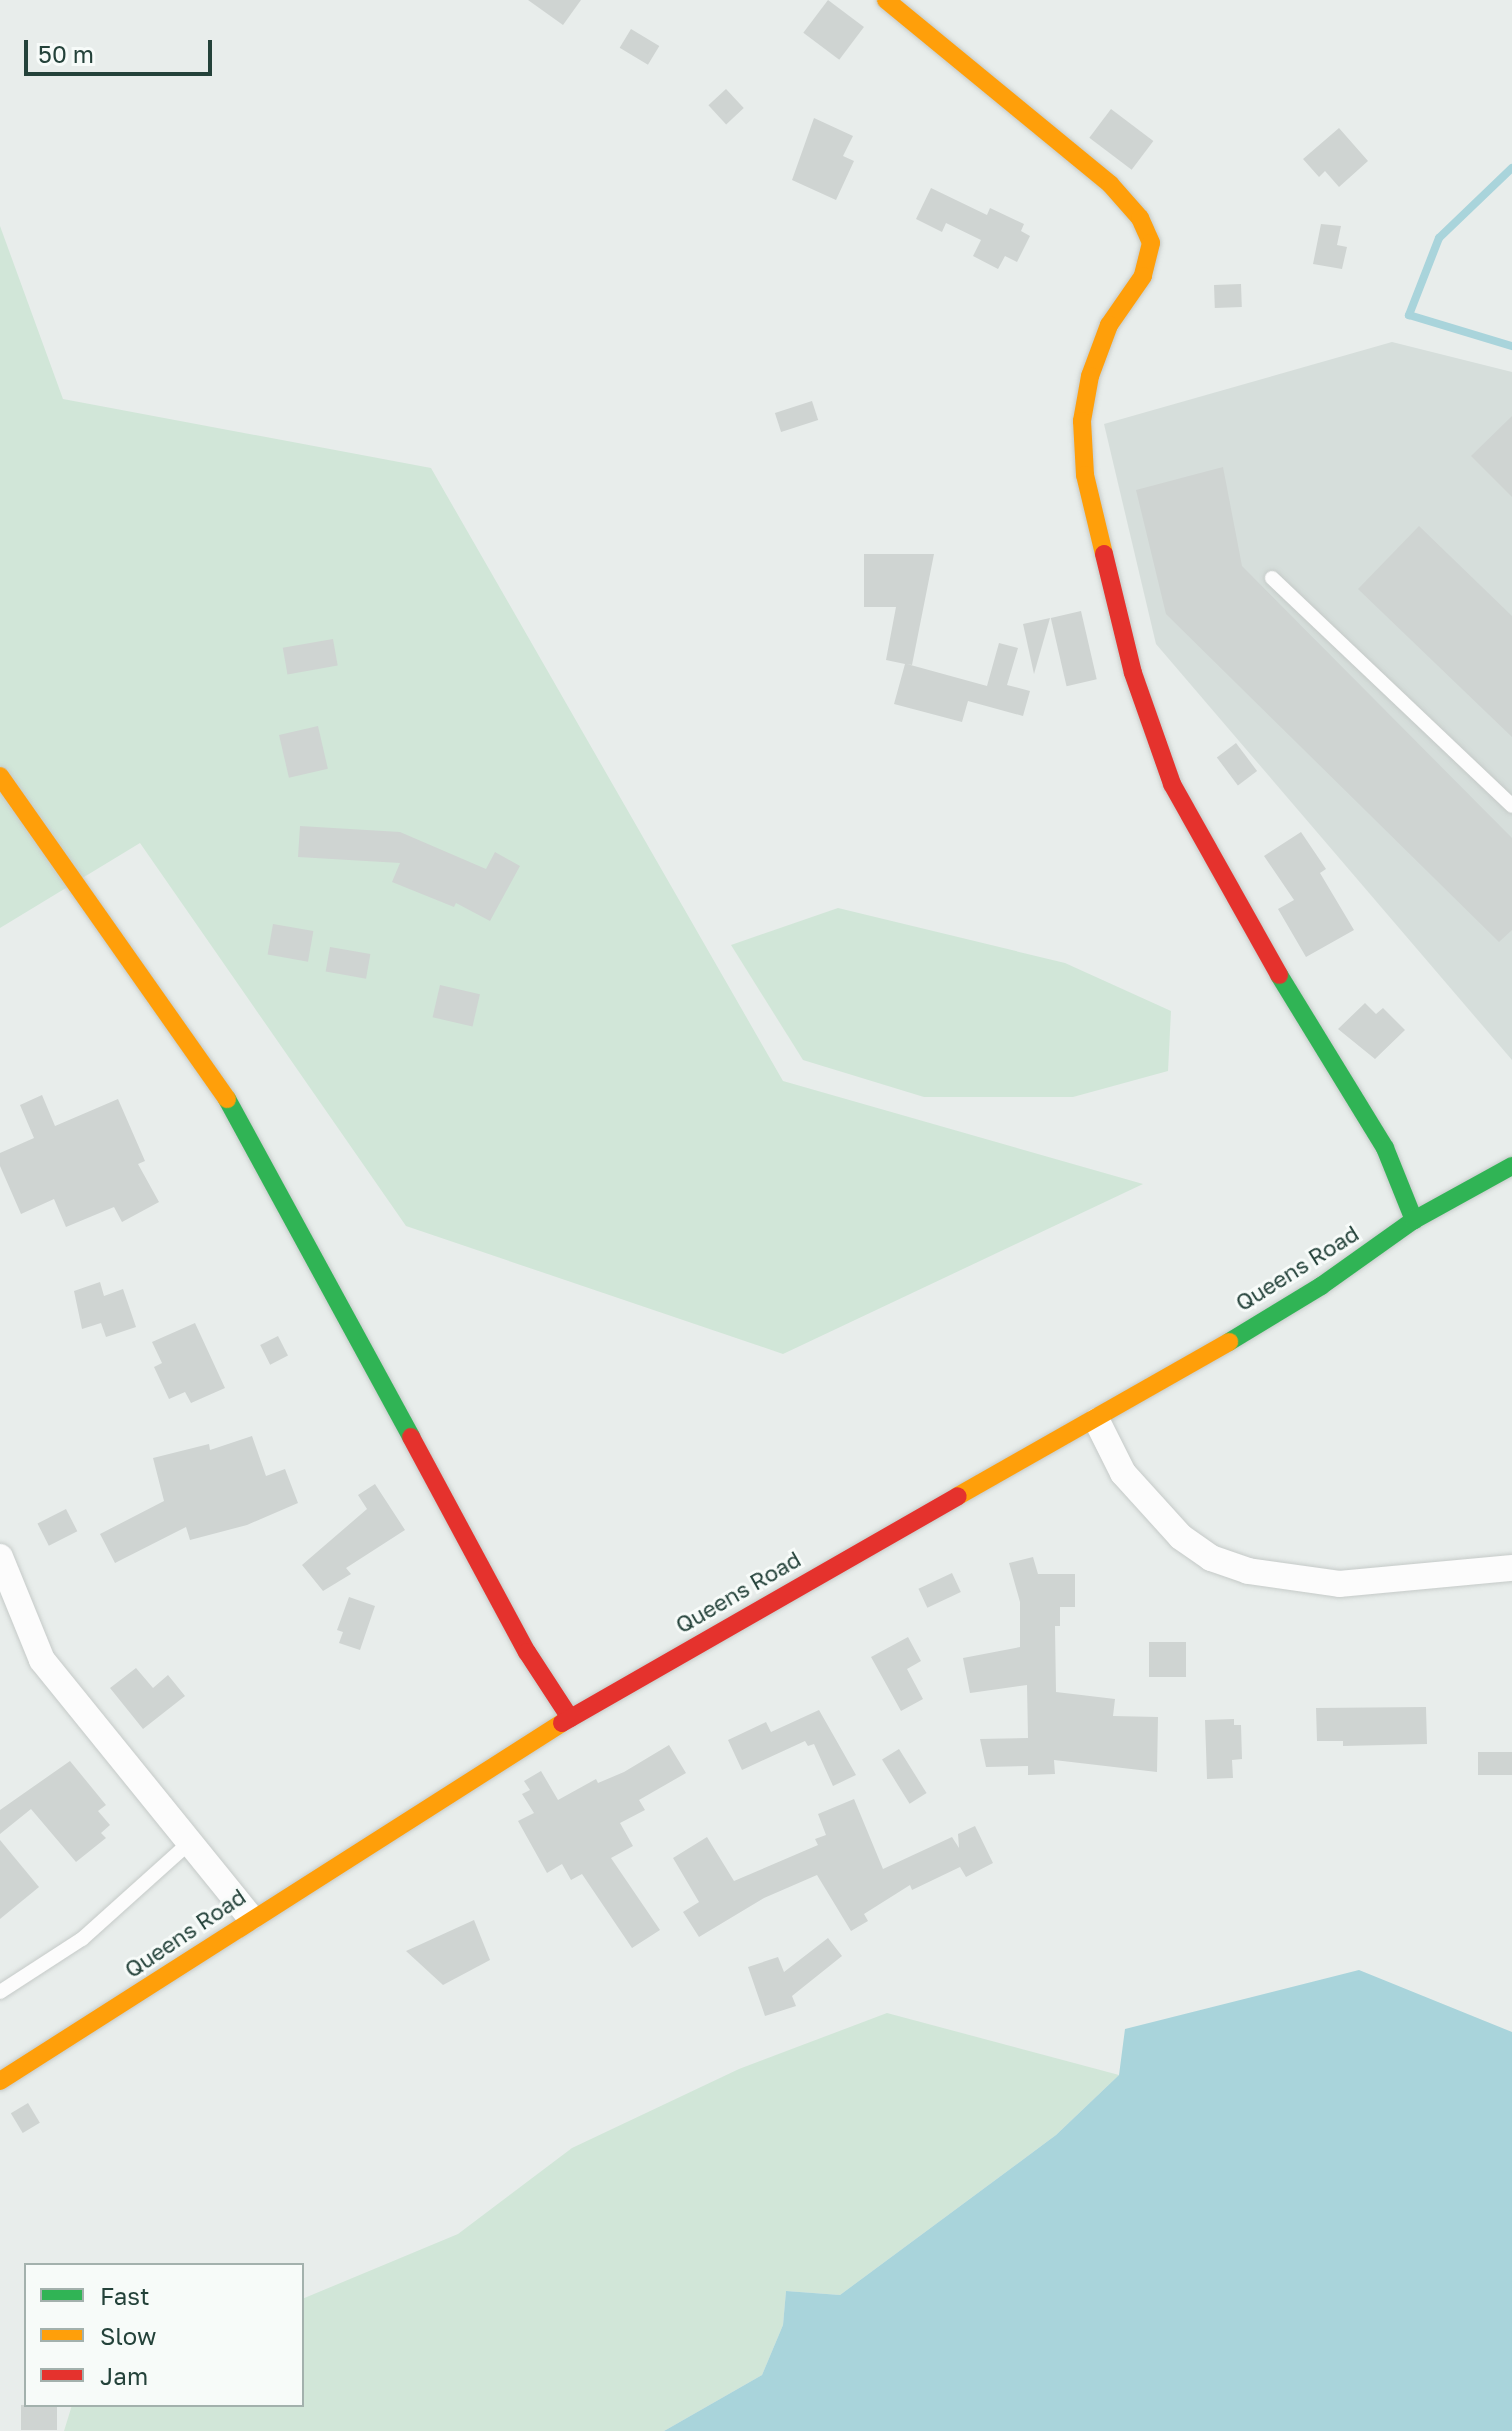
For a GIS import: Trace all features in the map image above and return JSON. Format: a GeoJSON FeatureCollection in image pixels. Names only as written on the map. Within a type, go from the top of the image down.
{"type":"FeatureCollection","features":[{"type":"Feature","properties":{"kind":"main road"},"geometry":{"type":"LineString","coordinates":[[886,0],[1110,184],[1140,218],[1151,243],[1143,276],[1109,325],[1090,376],[1082,421],[1085,475],[1133,673],[1172,784],[1262,948],[1385,1148],[1414,1220]]}},
{"type":"Feature","properties":{"kind":"main road"},"geometry":{"type":"LineString","coordinates":[[0,776],[220,1086],[527,1652],[570,1718]]}},
{"type":"Feature","properties":{"kind":"main road","name":"Queens Road"},"geometry":{"type":"LineString","coordinates":[[0,2081],[250,1917],[570,1718],[883,1536],[1097,1421],[1321,1286],[1414,1220],[1512,1166]]}},
{"type":"Feature","properties":{"kind":"street"},"geometry":{"type":"LineString","coordinates":[[1097,1421],[1123,1473],[1181,1537],[1211,1558],[1248,1571],[1339,1584],[1512,1568]]}},
{"type":"Feature","properties":{"kind":"street"},"geometry":{"type":"LineString","coordinates":[[0,1557],[42,1660],[250,1917]]}},
{"type":"Feature","properties":{"kind":"lane"},"geometry":{"type":"LineString","coordinates":[[1272,578],[1512,806]]}},
{"type":"Feature","properties":{"kind":"lane"},"geometry":{"type":"LineString","coordinates":[[0,1992],[82,1939],[188,1844]]}},
{"type":"Feature","properties":{"kind":"shaded area"},"geometry":{"type":"Polygon","coordinates":[[[1392,342],[1512,372],[1512,1060],[1156,644],[1104,424],[1392,342]]]}},
{"type":"Feature","properties":{"kind":"green space"},"geometry":{"type":"Polygon","coordinates":[[[0,226],[63,399],[431,468],[783,1081],[1143,1184],[783,1354],[406,1226],[140,843],[0,928],[0,226]]]}},
{"type":"Feature","properties":{"kind":"green space"},"geometry":{"type":"Polygon","coordinates":[[[838,908],[1065,963],[1171,1011],[1168,1071],[1073,1097],[924,1097],[803,1060],[731,945],[838,908]]]}},
{"type":"Feature","properties":{"kind":"green space"},"geometry":{"type":"Polygon","coordinates":[[[887,2013],[1119,2075],[1056,2135],[840,2295],[786,2291],[783,2325],[762,2375],[664,2431],[64,2431],[71,2407],[304,2407],[304,2298],[458,2234],[572,2148],[739,2069],[887,2013]]]}},
{"type":"Feature","properties":{"kind":"water"},"geometry":{"type":"Polygon","coordinates":[[[1359,1970],[1512,2032],[1512,2431],[664,2431],[762,2375],[783,2325],[786,2291],[840,2295],[1056,2135],[1119,2075],[1125,2029],[1359,1970]]]}},
{"type":"Feature","properties":{"kind":"building"},"geometry":{"type":"Polygon","coordinates":[[[528,0],[581,0],[563,25],[528,0]]]}},
{"type":"Feature","properties":{"kind":"building"},"geometry":{"type":"Polygon","coordinates":[[[828,0],[864,27],[839,60],[803,33],[828,0]]]}},
{"type":"Feature","properties":{"kind":"building"},"geometry":{"type":"Polygon","coordinates":[[[631,29],[659,46],[648,65],[620,48],[631,29]]]}},
{"type":"Feature","properties":{"kind":"building"},"geometry":{"type":"Polygon","coordinates":[[[726,89],[744,108],[726,124],[708,105],[726,89]]]}},
{"type":"Feature","properties":{"kind":"building"},"geometry":{"type":"Polygon","coordinates":[[[1111,109],[1153,141],[1132,170],[1089,138],[1111,109]]]}},
{"type":"Feature","properties":{"kind":"building"},"geometry":{"type":"Polygon","coordinates":[[[814,118],[853,136],[843,156],[854,161],[836,200],[792,180],[814,118]]]}},
{"type":"Feature","properties":{"kind":"building"},"geometry":{"type":"Polygon","coordinates":[[[1339,128],[1368,161],[1339,187],[1325,171],[1319,177],[1303,159],[1339,128]]]}},
{"type":"Feature","properties":{"kind":"building"},"geometry":{"type":"Polygon","coordinates":[[[931,188],[987,215],[990,208],[1024,224],[1021,231],[1030,236],[1017,262],[1005,256],[998,269],[973,256],[981,240],[946,223],[942,232],[916,219],[931,188]]]}},
{"type":"Feature","properties":{"kind":"building"},"geometry":{"type":"Polygon","coordinates":[[[1321,224],[1341,226],[1337,245],[1347,247],[1342,269],[1313,264],[1321,224]]]}},
{"type":"Feature","properties":{"kind":"building"},"geometry":{"type":"Polygon","coordinates":[[[1241,284],[1242,307],[1215,308],[1214,285],[1241,284]]]}},
{"type":"Feature","properties":{"kind":"building"},"geometry":{"type":"Polygon","coordinates":[[[812,401],[818,420],[781,432],[775,413],[812,401]]]}},
{"type":"Feature","properties":{"kind":"building"},"geometry":{"type":"Polygon","coordinates":[[[1512,416],[1512,497],[1471,456],[1512,416]]]}},
{"type":"Feature","properties":{"kind":"building"},"geometry":{"type":"Polygon","coordinates":[[[1223,467],[1242,566],[1512,838],[1512,930],[1499,942],[1166,614],[1136,490],[1223,467]]]}},
{"type":"Feature","properties":{"kind":"building"},"geometry":{"type":"Polygon","coordinates":[[[1419,526],[1512,616],[1512,737],[1358,589],[1419,526]]]}},
{"type":"Feature","properties":{"kind":"building"},"geometry":{"type":"Polygon","coordinates":[[[864,554],[934,554],[912,665],[907,664],[987,686],[999,643],[1018,648],[1007,685],[1030,691],[1023,716],[968,701],[962,722],[894,704],[905,664],[886,660],[896,607],[864,607],[864,554]]]}},
{"type":"Feature","properties":{"kind":"building"},"geometry":{"type":"Polygon","coordinates":[[[1081,611],[1097,679],[1067,686],[1051,618],[1081,611]]]}},
{"type":"Feature","properties":{"kind":"building"},"geometry":{"type":"Polygon","coordinates":[[[1050,618],[1034,674],[1023,624],[1050,618]]]}},
{"type":"Feature","properties":{"kind":"building"},"geometry":{"type":"Polygon","coordinates":[[[333,639],[338,666],[287,674],[283,648],[333,639]]]}},
{"type":"Feature","properties":{"kind":"building"},"geometry":{"type":"Polygon","coordinates":[[[318,726],[328,769],[289,778],[279,735],[318,726]]]}},
{"type":"Feature","properties":{"kind":"building"},"geometry":{"type":"Polygon","coordinates":[[[1236,743],[1257,771],[1238,785],[1217,757],[1236,743]]]}},
{"type":"Feature","properties":{"kind":"building"},"geometry":{"type":"Polygon","coordinates":[[[300,826],[400,832],[486,869],[495,852],[520,866],[490,921],[456,903],[454,907],[392,882],[400,863],[298,857],[300,826]]]}},
{"type":"Feature","properties":{"kind":"building"},"geometry":{"type":"Polygon","coordinates":[[[1301,832],[1326,869],[1320,873],[1354,930],[1306,957],[1278,909],[1294,900],[1264,856],[1301,832]]]}},
{"type":"Feature","properties":{"kind":"building"},"geometry":{"type":"Polygon","coordinates":[[[273,924],[313,931],[308,962],[268,955],[273,924]]]}},
{"type":"Feature","properties":{"kind":"building"},"geometry":{"type":"Polygon","coordinates":[[[330,947],[370,954],[366,979],[326,972],[330,947]]]}},
{"type":"Feature","properties":{"kind":"building"},"geometry":{"type":"Polygon","coordinates":[[[440,985],[480,994],[473,1026],[433,1017],[440,985]]]}},
{"type":"Feature","properties":{"kind":"building"},"geometry":{"type":"Polygon","coordinates":[[[1365,1003],[1376,1014],[1383,1008],[1405,1030],[1375,1059],[1338,1029],[1365,1003]]]}},
{"type":"Feature","properties":{"kind":"building"},"geometry":{"type":"Polygon","coordinates":[[[42,1095],[55,1126],[118,1099],[145,1161],[138,1164],[159,1202],[122,1222],[114,1207],[66,1227],[54,1199],[21,1214],[0,1166],[0,1153],[34,1138],[20,1105],[42,1095]]]}},
{"type":"Feature","properties":{"kind":"building"},"geometry":{"type":"Polygon","coordinates":[[[100,1282],[104,1296],[123,1289],[136,1327],[106,1337],[101,1323],[82,1329],[74,1291],[100,1282]]]}},
{"type":"Feature","properties":{"kind":"building"},"geometry":{"type":"Polygon","coordinates":[[[195,1323],[225,1388],[191,1403],[185,1392],[169,1399],[154,1367],[162,1363],[152,1342],[195,1323]]]}},
{"type":"Feature","properties":{"kind":"building"},"geometry":{"type":"Polygon","coordinates":[[[278,1336],[288,1356],[270,1365],[260,1345],[278,1336]]]}},
{"type":"Feature","properties":{"kind":"building"},"geometry":{"type":"Polygon","coordinates":[[[252,1436],[266,1476],[285,1469],[298,1503],[247,1525],[190,1540],[186,1527],[115,1563],[100,1534],[164,1501],[153,1458],[209,1444],[210,1450],[252,1436]]]}},
{"type":"Feature","properties":{"kind":"building"},"geometry":{"type":"Polygon","coordinates":[[[375,1484],[405,1530],[346,1568],[351,1574],[323,1591],[302,1565],[367,1509],[358,1495],[375,1484]]]}},
{"type":"Feature","properties":{"kind":"building"},"geometry":{"type":"Polygon","coordinates":[[[66,1509],[77,1531],[49,1546],[37,1524],[66,1509]]]}},
{"type":"Feature","properties":{"kind":"building"},"geometry":{"type":"Polygon","coordinates":[[[1033,1557],[1038,1574],[1075,1574],[1075,1607],[1060,1607],[1060,1626],[1055,1626],[1056,1692],[1115,1699],[1113,1716],[1158,1717],[1157,1772],[1054,1760],[1055,1774],[1028,1775],[1028,1766],[986,1767],[980,1739],[1028,1738],[1027,1685],[970,1693],[963,1658],[1020,1647],[1020,1602],[1009,1563],[1033,1557]]]}},
{"type":"Feature","properties":{"kind":"building"},"geometry":{"type":"Polygon","coordinates":[[[952,1573],[961,1592],[927,1608],[918,1589],[952,1573]]]}},
{"type":"Feature","properties":{"kind":"building"},"geometry":{"type":"Polygon","coordinates":[[[349,1597],[375,1606],[360,1650],[339,1643],[343,1632],[337,1630],[349,1597]]]}},
{"type":"Feature","properties":{"kind":"building"},"geometry":{"type":"Polygon","coordinates":[[[908,1637],[921,1661],[907,1669],[923,1699],[901,1711],[871,1657],[908,1637]]]}},
{"type":"Feature","properties":{"kind":"building"},"geometry":{"type":"Polygon","coordinates":[[[1149,1642],[1186,1642],[1186,1677],[1149,1677],[1149,1642]]]}},
{"type":"Feature","properties":{"kind":"building"},"geometry":{"type":"Polygon","coordinates":[[[136,1668],[153,1688],[168,1675],[185,1696],[143,1729],[110,1688],[136,1668]]]}},
{"type":"Feature","properties":{"kind":"building"},"geometry":{"type":"Polygon","coordinates":[[[1426,1707],[1427,1744],[1343,1746],[1343,1741],[1317,1741],[1316,1708],[1426,1707]]]}},
{"type":"Feature","properties":{"kind":"building"},"geometry":{"type":"Polygon","coordinates":[[[819,1710],[856,1775],[833,1786],[814,1744],[808,1746],[805,1741],[742,1770],[728,1740],[766,1722],[771,1732],[819,1710]]]}},
{"type":"Feature","properties":{"kind":"building"},"geometry":{"type":"Polygon","coordinates":[[[1234,1719],[1234,1725],[1241,1725],[1242,1759],[1232,1760],[1233,1778],[1207,1779],[1205,1720],[1234,1719]]]}},
{"type":"Feature","properties":{"kind":"building"},"geometry":{"type":"Polygon","coordinates":[[[669,1745],[686,1773],[639,1800],[645,1810],[620,1823],[633,1846],[611,1858],[660,1930],[632,1948],[582,1874],[571,1880],[562,1864],[547,1873],[518,1821],[534,1813],[522,1794],[530,1790],[524,1781],[541,1771],[558,1800],[596,1779],[598,1783],[624,1772],[669,1745]]]}},
{"type":"Feature","properties":{"kind":"building"},"geometry":{"type":"Polygon","coordinates":[[[899,1749],[927,1793],[910,1804],[882,1760],[899,1749]]]}},
{"type":"Feature","properties":{"kind":"building"},"geometry":{"type":"Polygon","coordinates":[[[1478,1752],[1512,1752],[1512,1775],[1478,1775],[1478,1752]]]}},
{"type":"Feature","properties":{"kind":"building"},"geometry":{"type":"Polygon","coordinates":[[[70,1761],[106,1805],[98,1811],[110,1825],[101,1833],[106,1838],[76,1862],[31,1809],[0,1834],[0,1810],[70,1761]]]}},
{"type":"Feature","properties":{"kind":"building"},"geometry":{"type":"Polygon","coordinates":[[[854,1799],[883,1869],[952,1837],[959,1848],[958,1834],[975,1826],[993,1863],[966,1877],[960,1867],[912,1890],[910,1885],[864,1914],[868,1921],[851,1931],[817,1875],[764,1898],[699,1937],[683,1912],[699,1902],[673,1858],[707,1837],[734,1881],[818,1845],[815,1839],[826,1835],[818,1814],[854,1799]]]}},
{"type":"Feature","properties":{"kind":"building"},"geometry":{"type":"Polygon","coordinates":[[[0,1840],[39,1887],[0,1919],[0,1840]]]}},
{"type":"Feature","properties":{"kind":"building"},"geometry":{"type":"Polygon","coordinates":[[[474,1920],[490,1960],[443,1985],[406,1951],[474,1920]]]}},
{"type":"Feature","properties":{"kind":"building"},"geometry":{"type":"Polygon","coordinates":[[[828,1938],[842,1956],[792,1996],[796,2006],[765,2016],[748,1967],[778,1957],[784,1972],[828,1938]]]}},
{"type":"Feature","properties":{"kind":"building"},"geometry":{"type":"Polygon","coordinates":[[[28,2103],[40,2123],[23,2133],[11,2113],[28,2103]]]}},
{"type":"Feature","properties":{"kind":"building"},"geometry":{"type":"Polygon","coordinates":[[[21,2405],[57,2407],[57,2430],[21,2430],[21,2405]]]}},
{"type":"Feature","properties":{"kind":"waterway"},"geometry":{"type":"LineString","coordinates":[[1512,168],[1439,238],[1409,315],[1512,346]]}},
{"type":"Feature","properties":{"kind":"traffic: fast"},"geometry":{"type":"LineString","coordinates":[[1279,975],[1385,1148],[1414,1220]]}},
{"type":"Feature","properties":{"kind":"traffic: fast"},"geometry":{"type":"LineString","coordinates":[[227,1099],[411,1437]]}},
{"type":"Feature","properties":{"kind":"traffic: fast"},"geometry":{"type":"LineString","coordinates":[[1229,1342],[1321,1286],[1414,1220],[1512,1166]]}},
{"type":"Feature","properties":{"kind":"traffic: slow"},"geometry":{"type":"LineString","coordinates":[[886,0],[1110,184],[1140,218],[1151,243],[1143,276],[1109,325],[1090,376],[1082,421],[1085,475],[1104,554]]}},
{"type":"Feature","properties":{"kind":"traffic: slow"},"geometry":{"type":"LineString","coordinates":[[0,776],[227,1099]]}},
{"type":"Feature","properties":{"kind":"traffic: slow"},"geometry":{"type":"LineString","coordinates":[[958,1496],[1229,1342]]}},
{"type":"Feature","properties":{"kind":"traffic: slow"},"geometry":{"type":"LineString","coordinates":[[0,2081],[562,1723]]}},
{"type":"Feature","properties":{"kind":"traffic: jam"},"geometry":{"type":"LineString","coordinates":[[1104,554],[1133,673],[1172,784],[1279,975]]}},
{"type":"Feature","properties":{"kind":"traffic: jam"},"geometry":{"type":"LineString","coordinates":[[411,1437],[527,1652],[570,1718]]}},
{"type":"Feature","properties":{"kind":"traffic: jam"},"geometry":{"type":"LineString","coordinates":[[562,1723],[958,1496]]}}]}
